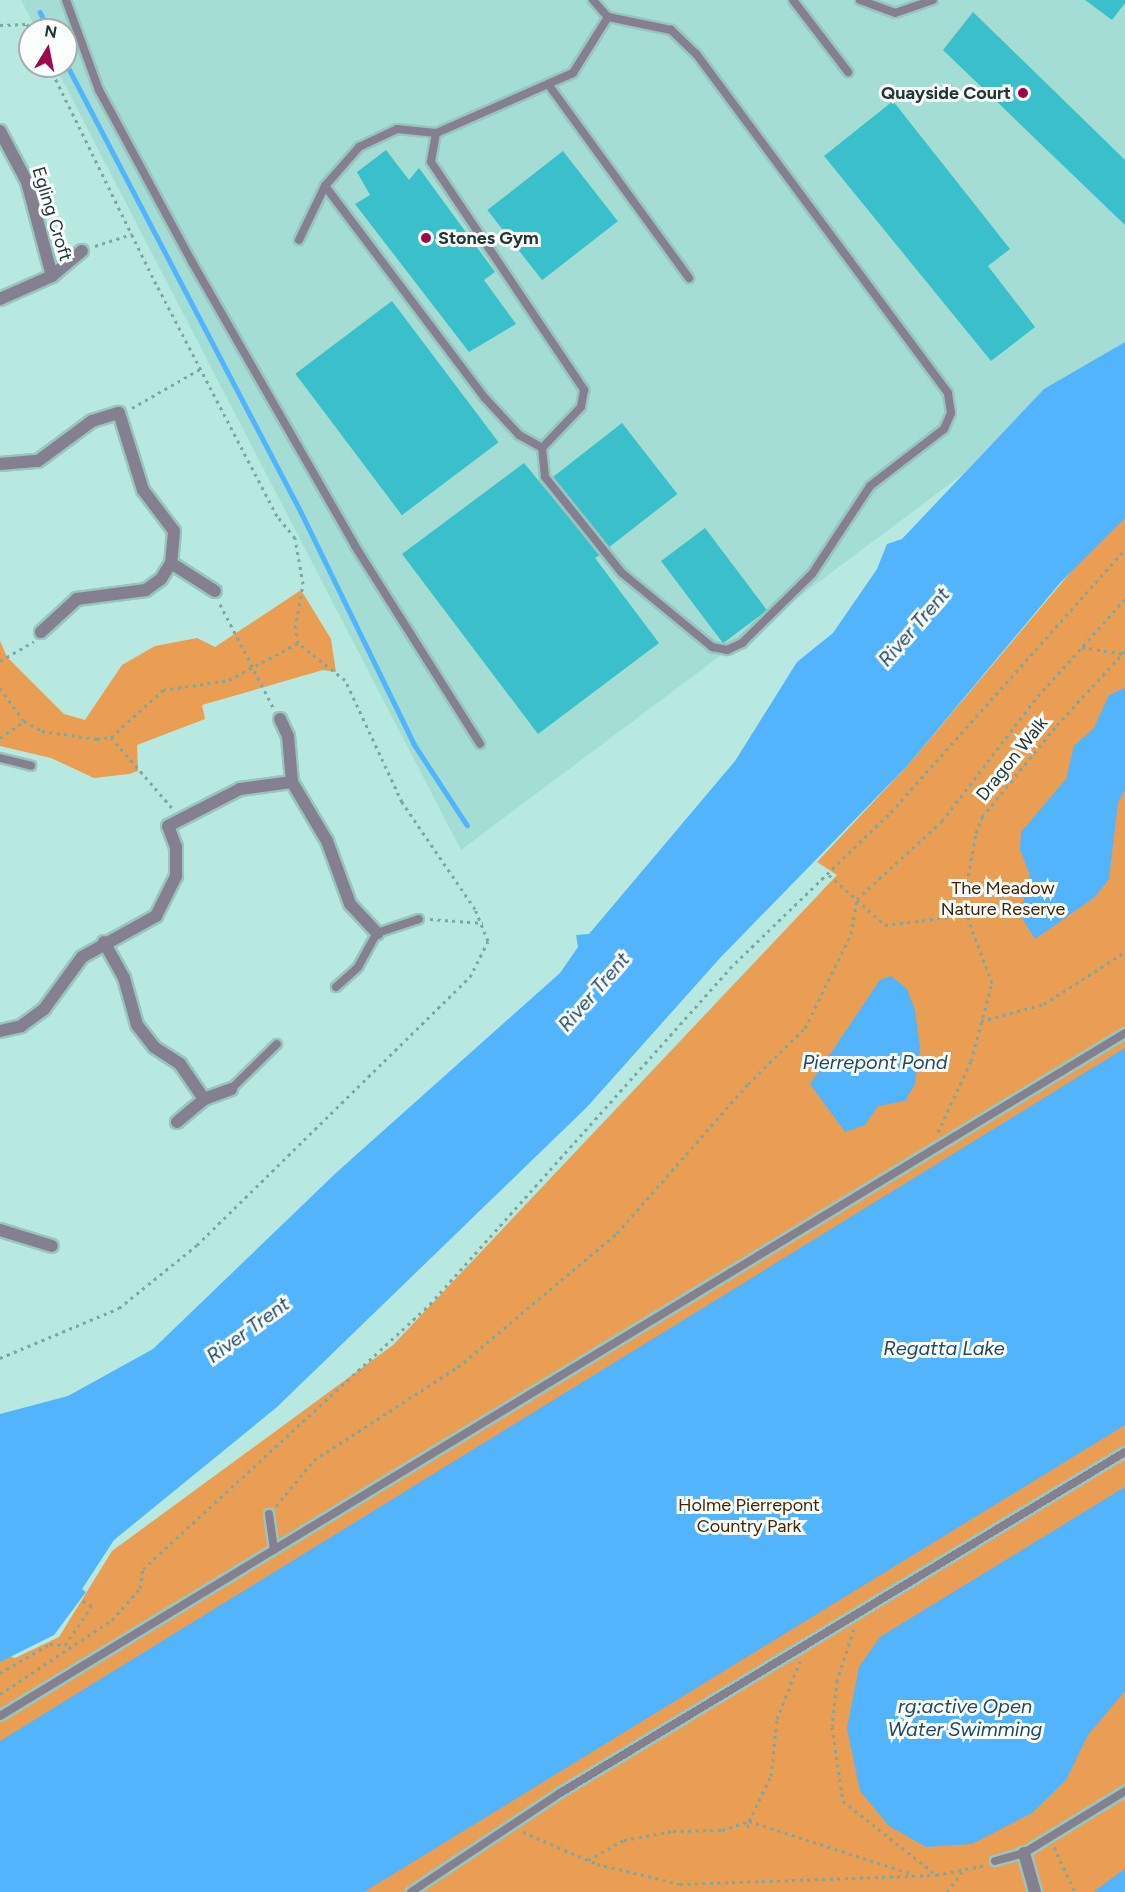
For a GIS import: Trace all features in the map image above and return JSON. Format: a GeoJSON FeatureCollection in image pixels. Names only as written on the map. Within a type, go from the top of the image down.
{"type":"FeatureCollection","features":[{"type":"Feature","properties":{"kind":"street","name":"Egling Croft"},"geometry":{"type":"LineString","coordinates":[[0,131],[27,182],[52,276]]}},
{"type":"Feature","properties":{"kind":"street","name":"Egling Croft"},"geometry":{"type":"LineString","coordinates":[[0,299],[52,276],[82,251]]}},
{"type":"Feature","properties":{"kind":"street"},"geometry":{"type":"LineString","coordinates":[[0,464],[38,460],[92,421],[119,413],[143,490],[174,531],[171,563],[146,590],[77,599],[41,632]]}},
{"type":"Feature","properties":{"kind":"street"},"geometry":{"type":"LineString","coordinates":[[171,563],[215,591]]}},
{"type":"Feature","properties":{"kind":"street"},"geometry":{"type":"LineString","coordinates":[[280,719],[288,736],[292,782],[327,841],[350,904],[376,933]]}},
{"type":"Feature","properties":{"kind":"street"},"geometry":{"type":"LineString","coordinates":[[0,1031],[21,1026],[44,1009],[82,957],[104,942],[140,927],[169,898],[176,847],[168,826],[184,821],[240,789],[292,782]]}},
{"type":"Feature","properties":{"kind":"street"},"geometry":{"type":"LineString","coordinates":[[104,942],[124,978],[137,1025],[154,1047],[180,1064],[204,1099]]}},
{"type":"Feature","properties":{"kind":"street"},"geometry":{"type":"LineString","coordinates":[[177,1122],[204,1099],[231,1089]]}},
{"type":"Feature","properties":{"kind":"street"},"geometry":{"type":"LineString","coordinates":[[0,1230],[52,1246]]}},
{"type":"Feature","properties":{"kind":"street"},"geometry":{"type":"LineString","coordinates":[[1024,1853],[1035,1892]]}},
{"type":"Feature","properties":{"kind":"lane"},"geometry":{"type":"LineString","coordinates":[[66,0],[99,90],[192,262],[356,546],[480,744]]}},
{"type":"Feature","properties":{"kind":"lane"},"geometry":{"type":"LineString","coordinates":[[436,133],[431,162],[584,390],[580,407],[542,448],[545,477],[608,557],[685,627],[712,647],[728,650],[812,574],[870,486],[944,429],[951,413],[937,372],[696,54],[671,30],[608,16],[593,0]]}},
{"type":"Feature","properties":{"kind":"lane"},"geometry":{"type":"LineString","coordinates":[[794,0],[848,72]]}},
{"type":"Feature","properties":{"kind":"lane"},"geometry":{"type":"LineString","coordinates":[[860,0],[895,13],[933,0]]}},
{"type":"Feature","properties":{"kind":"lane"},"geometry":{"type":"LineString","coordinates":[[299,240],[326,186],[359,147],[398,129],[436,133],[573,73],[608,16]]}},
{"type":"Feature","properties":{"kind":"lane"},"geometry":{"type":"LineString","coordinates":[[548,84],[689,278]]}},
{"type":"Feature","properties":{"kind":"lane"},"geometry":{"type":"LineString","coordinates":[[326,186],[486,398],[519,435],[542,448]]}},
{"type":"Feature","properties":{"kind":"lane"},"geometry":{"type":"LineString","coordinates":[[0,758],[31,766]]}},
{"type":"Feature","properties":{"kind":"lane"},"geometry":{"type":"LineString","coordinates":[[336,987],[358,967],[376,933],[419,919]]}},
{"type":"Feature","properties":{"kind":"lane"},"geometry":{"type":"LineString","coordinates":[[0,1716],[1125,1033]]}},
{"type":"Feature","properties":{"kind":"lane"},"geometry":{"type":"LineString","coordinates":[[231,1089],[277,1044]]}},
{"type":"Feature","properties":{"kind":"lane"},"geometry":{"type":"LineString","coordinates":[[411,1892],[802,1648],[1125,1452]]}},
{"type":"Feature","properties":{"kind":"lane"},"geometry":{"type":"LineString","coordinates":[[269,1514],[274,1550]]}},
{"type":"Feature","properties":{"kind":"lane"},"geometry":{"type":"LineString","coordinates":[[995,1862],[1024,1853],[1125,1791]]}},
{"type":"Feature","properties":{"kind":"path"},"geometry":{"type":"LineString","coordinates":[[0,25],[18,24]]}},
{"type":"Feature","properties":{"kind":"path"},"geometry":{"type":"LineString","coordinates":[[82,251],[132,234]]}},
{"type":"Feature","properties":{"kind":"path"},"geometry":{"type":"LineString","coordinates":[[119,413],[200,369]]}},
{"type":"Feature","properties":{"kind":"path"},"geometry":{"type":"LineString","coordinates":[[0,1694],[112,1620],[140,1588],[143,1569],[430,1304],[730,968],[829,875],[1015,676],[1125,549]]}},
{"type":"Feature","properties":{"kind":"path"},"geometry":{"type":"LineString","coordinates":[[215,591],[250,668],[280,719]]}},
{"type":"Feature","properties":{"kind":"path"},"geometry":{"type":"LineString","coordinates":[[269,1514],[314,1460],[458,1367],[617,1233],[748,1084],[805,1028],[852,934],[857,899],[942,821],[1082,647],[1125,598]]}},
{"type":"Feature","properties":{"kind":"path"},"geometry":{"type":"LineString","coordinates":[[0,661],[29,648],[41,632]]}},
{"type":"Feature","properties":{"kind":"path"},"geometry":{"type":"LineString","coordinates":[[0,688],[24,721],[76,738],[111,737],[163,690],[204,687],[250,668],[298,642]]}},
{"type":"Feature","properties":{"kind":"path"},"geometry":{"type":"LineString","coordinates":[[1082,647],[1124,652]]}},
{"type":"Feature","properties":{"kind":"path","name":"Dragon Walk"},"geometry":{"type":"LineString","coordinates":[[963,905],[982,817],[1124,652]]}},
{"type":"Feature","properties":{"kind":"path"},"geometry":{"type":"LineString","coordinates":[[0,738],[24,721]]}},
{"type":"Feature","properties":{"kind":"path"},"geometry":{"type":"LineString","coordinates":[[111,737],[184,821]]}},
{"type":"Feature","properties":{"kind":"path"},"geometry":{"type":"LineString","coordinates":[[829,875],[885,925],[951,917],[963,905],[992,983],[957,1098],[936,1135]]}},
{"type":"Feature","properties":{"kind":"path"},"geometry":{"type":"LineString","coordinates":[[419,919],[460,918],[483,923]]}},
{"type":"Feature","properties":{"kind":"path"},"geometry":{"type":"LineString","coordinates":[[981,1021],[1044,1004],[1125,952]]}},
{"type":"Feature","properties":{"kind":"path"},"geometry":{"type":"LineString","coordinates":[[0,1673],[50,1644],[65,1645],[92,1606],[81,1600]]}},
{"type":"Feature","properties":{"kind":"path"},"geometry":{"type":"LineString","coordinates":[[860,1613],[837,1680],[831,1727],[843,1801],[936,1875]]}},
{"type":"Feature","properties":{"kind":"path"},"geometry":{"type":"LineString","coordinates":[[747,1827],[771,1776],[777,1719],[797,1678],[802,1648]]}},
{"type":"Feature","properties":{"kind":"path"},"geometry":{"type":"LineString","coordinates":[[588,1860],[624,1840],[673,1831],[722,1830],[750,1821],[913,1875]]}},
{"type":"Feature","properties":{"kind":"path"},"geometry":{"type":"LineString","coordinates":[[515,1825],[536,1841],[588,1860],[680,1884],[936,1875],[962,1872],[995,1862]]}},
{"type":"Feature","properties":{"kind":"path"},"geometry":{"type":"LineString","coordinates":[[1050,1837],[1075,1892]]}},
{"type":"Feature","properties":{"kind":"path"},"geometry":{"type":"LineString","coordinates":[[947,1892],[962,1872]]}},
{"type":"Feature","properties":{"kind":"shaded area"},"geometry":{"type":"Polygon","coordinates":[[[21,0],[1125,0],[1125,342],[1044,389],[963,474],[461,850],[61,78],[78,78],[78,18],[31,18],[21,0]]]}},
{"type":"Feature","properties":{"kind":"green space","name":"Holme Pierrepont Country Park"},"geometry":{"type":"Polygon","coordinates":[[[1125,518],[1125,1892],[0,1892],[0,1652],[15,1658],[59,1637],[112,1551],[393,1345],[837,875],[817,862],[908,765],[1097,541],[1125,518]]]}},
{"type":"Feature","properties":{"kind":"green space"},"geometry":{"type":"Polygon","coordinates":[[[301,590],[331,639],[336,672],[323,670],[202,705],[205,719],[137,745],[138,771],[129,774],[94,778],[51,758],[0,746],[0,641],[7,657],[64,714],[85,720],[122,665],[155,646],[197,638],[215,647],[301,590]]]}},
{"type":"Feature","properties":{"kind":"water","name":"River Trent"},"geometry":{"type":"Polygon","coordinates":[[[1125,342],[1125,518],[1060,583],[908,765],[720,958],[587,1107],[277,1407],[114,1540],[82,1589],[86,1592],[54,1635],[0,1662],[0,1414],[68,1396],[153,1349],[337,1172],[560,973],[578,947],[576,935],[589,934],[735,761],[797,662],[833,633],[877,569],[887,544],[902,539],[1044,389],[1125,342]]]}},
{"type":"Feature","properties":{"kind":"water"},"geometry":{"type":"Polygon","coordinates":[[[1125,688],[1125,789],[1118,803],[1109,879],[1095,897],[1035,939],[1020,915],[1030,875],[1020,850],[1021,832],[1066,779],[1074,746],[1094,728],[1109,695],[1125,688]]]}},
{"type":"Feature","properties":{"kind":"water","name":"Pierrepont Pond"},"geometry":{"type":"Polygon","coordinates":[[[891,976],[907,989],[915,1010],[920,1048],[915,1084],[905,1101],[878,1106],[865,1125],[845,1132],[810,1084],[880,980],[891,976]]]}},
{"type":"Feature","properties":{"kind":"water","name":"Regatta Lake"},"geometry":{"type":"Polygon","coordinates":[[[1125,1048],[1125,1425],[364,1892],[0,1892],[0,1741],[1125,1048]]]}},
{"type":"Feature","properties":{"kind":"water","name":"rg:active Open Water Swimming"},"geometry":{"type":"Polygon","coordinates":[[[1125,1487],[1125,1691],[1088,1735],[1066,1780],[1032,1813],[972,1844],[926,1847],[889,1826],[860,1791],[847,1728],[859,1667],[880,1637],[1125,1487]]]}},
{"type":"Feature","properties":{"kind":"water"},"geometry":{"type":"Polygon","coordinates":[[[1125,1869],[1125,1892],[1093,1892],[1125,1869]]]}},
{"type":"Feature","properties":{"kind":"building"},"geometry":{"type":"Polygon","coordinates":[[[1085,0],[1125,0],[1125,3],[1112,20],[1085,0]]]}},
{"type":"Feature","properties":{"kind":"building","name":"Quayside Court"},"geometry":{"type":"Polygon","coordinates":[[[973,12],[1125,160],[1125,225],[943,50],[973,12]]]}},
{"type":"Feature","properties":{"kind":"building"},"geometry":{"type":"Polygon","coordinates":[[[893,101],[1010,249],[988,266],[1035,327],[991,361],[824,156],[893,101]]]}},
{"type":"Feature","properties":{"kind":"building","name":"Stones Gym"},"geometry":{"type":"Polygon","coordinates":[[[386,150],[409,180],[419,168],[495,272],[484,280],[516,324],[469,352],[355,204],[370,195],[357,172],[386,150]]]}},
{"type":"Feature","properties":{"kind":"building"},"geometry":{"type":"Polygon","coordinates":[[[563,151],[618,221],[542,280],[487,210],[563,151]]]}},
{"type":"Feature","properties":{"kind":"building"},"geometry":{"type":"Polygon","coordinates":[[[392,301],[499,442],[402,515],[295,374],[392,301]]]}},
{"type":"Feature","properties":{"kind":"building"},"geometry":{"type":"Polygon","coordinates":[[[622,423],[677,494],[608,548],[553,477],[622,423]]]}},
{"type":"Feature","properties":{"kind":"building"},"geometry":{"type":"Polygon","coordinates":[[[524,463],[600,555],[595,558],[659,643],[538,734],[402,554],[524,463]]]}},
{"type":"Feature","properties":{"kind":"building"},"geometry":{"type":"Polygon","coordinates":[[[705,528],[767,610],[723,643],[661,561],[705,528]]]}},
{"type":"Feature","properties":{"kind":"waterway"},"geometry":{"type":"LineString","coordinates":[[40,12],[43,18]]}},
{"type":"Feature","properties":{"kind":"waterway"},"geometry":{"type":"LineString","coordinates":[[74,78],[301,512],[414,744],[467,825]]}},
{"type":"Feature","properties":{"kind":"place","name":"Quayside Court"},"geometry":{"type":"Point","coordinates":[1023,93]}},
{"type":"Feature","properties":{"kind":"place","name":"Stones Gym"},"geometry":{"type":"Point","coordinates":[426,238]}},
{"type":"Feature","properties":{"kind":"park label","name":"The Meadow Nature Reserve"},"geometry":{"type":"Point","coordinates":[1003,899]}}]}
